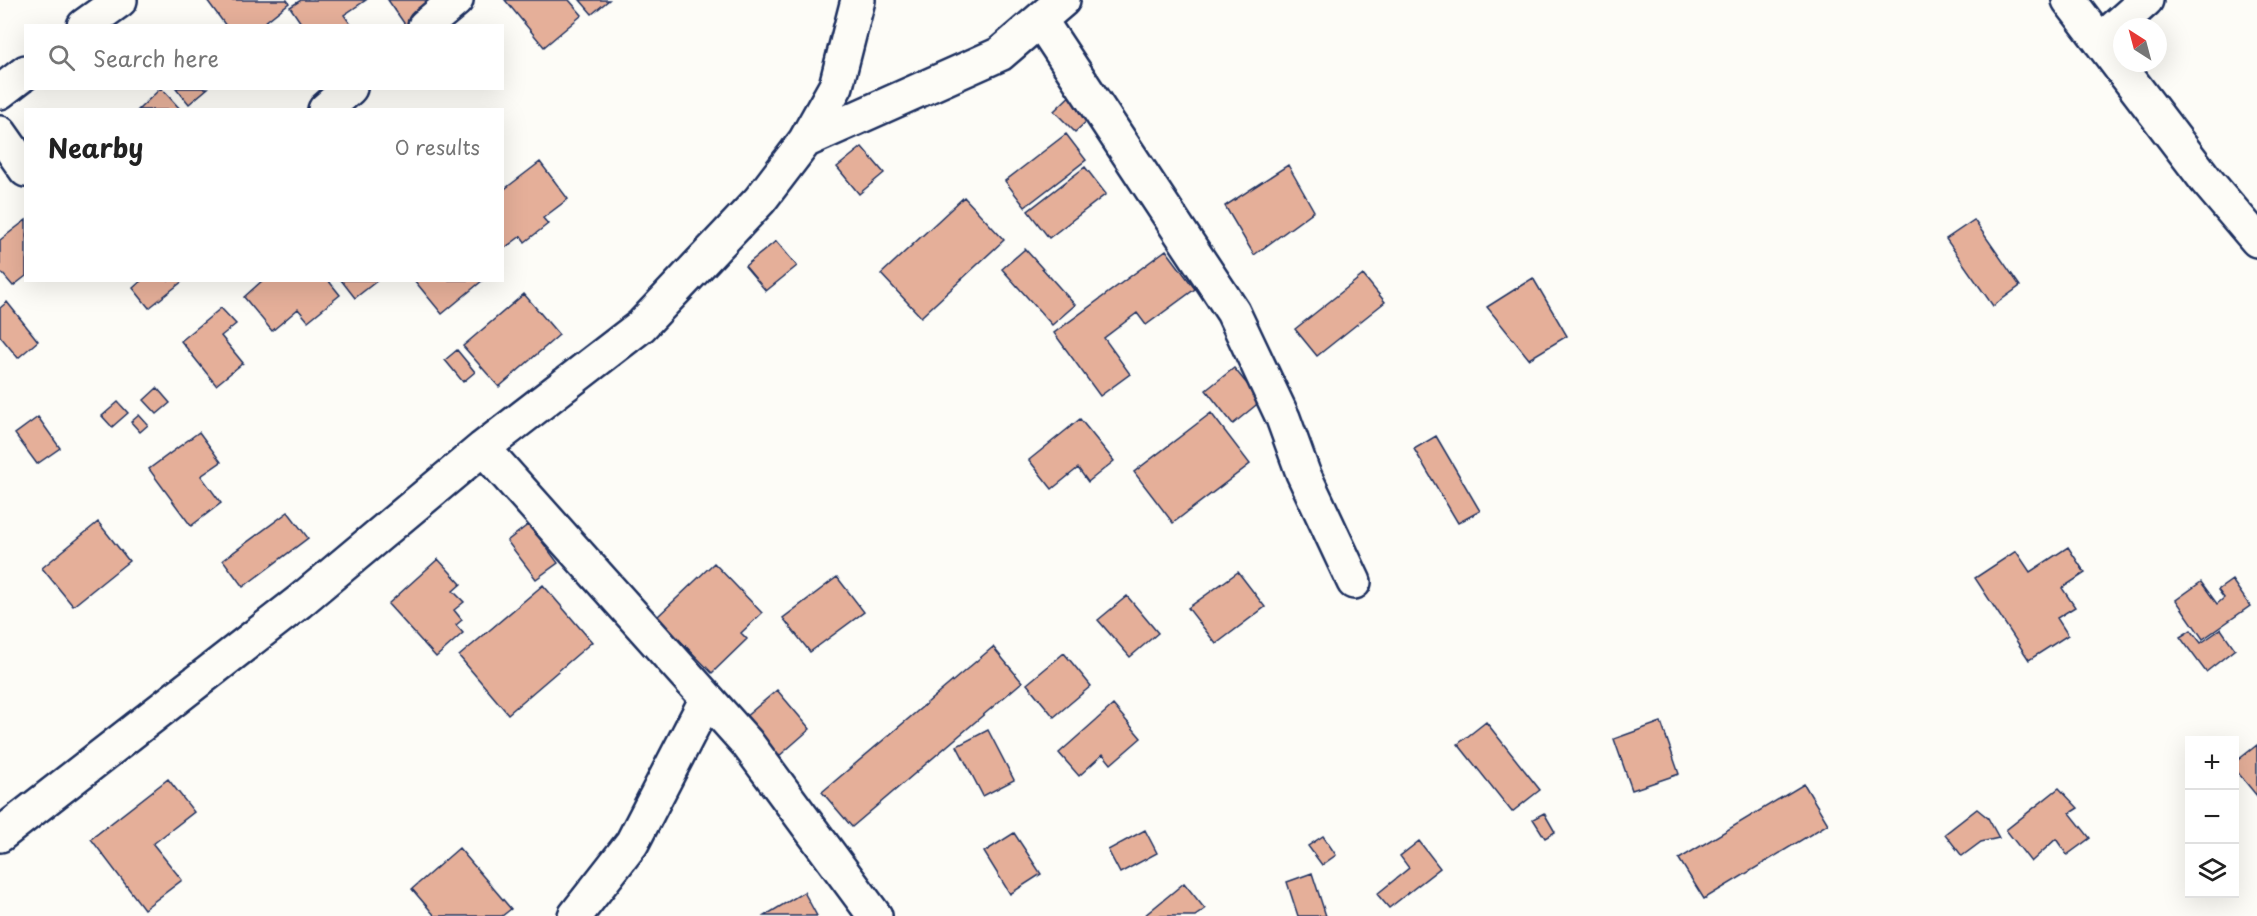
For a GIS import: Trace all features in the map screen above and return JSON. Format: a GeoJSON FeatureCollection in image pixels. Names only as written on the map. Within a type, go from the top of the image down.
{"type":"FeatureCollection","features":[{"type":"Feature","properties":{"kind":"street"},"geometry":{"type":"LineString","coordinates":[[87,24],[120,0]]}},
{"type":"Feature","properties":{"kind":"street"},"geometry":{"type":"LineString","coordinates":[[427,24],[456,0]]}},
{"type":"Feature","properties":{"kind":"street"},"geometry":{"type":"LineString","coordinates":[[0,836],[299,602],[483,448],[641,326],[760,200],[805,141],[836,86],[858,0]]}},
{"type":"Feature","properties":{"kind":"street"},"geometry":{"type":"LineString","coordinates":[[2070,0],[2206,180],[2257,240]]}},
{"type":"Feature","properties":{"kind":"street"},"geometry":{"type":"LineString","coordinates":[[2100,41],[2146,0]]}},
{"type":"Feature","properties":{"kind":"street"},"geometry":{"type":"LineString","coordinates":[[805,141],[1000,54],[1052,10],[1233,312],[1283,418],[1303,473],[1354,582]]}},
{"type":"Feature","properties":{"kind":"street"},"geometry":{"type":"LineString","coordinates":[[0,92],[24,74]]}},
{"type":"Feature","properties":{"kind":"street"},"geometry":{"type":"LineString","coordinates":[[327,108],[348,90]]}},
{"type":"Feature","properties":{"kind":"street"},"geometry":{"type":"LineString","coordinates":[[0,133],[24,167]]}},
{"type":"Feature","properties":{"kind":"street"},"geometry":{"type":"LineString","coordinates":[[483,448],[747,744],[875,916]]}},
{"type":"Feature","properties":{"kind":"street"},"geometry":{"type":"LineString","coordinates":[[575,916],[632,843],[706,700]]}},
{"type":"Feature","properties":{"kind":"building"},"geometry":{"type":"Polygon","coordinates":[[[207,0],[287,0],[289,3],[263,24],[225,24],[207,0]]]}},
{"type":"Feature","properties":{"kind":"building"},"geometry":{"type":"Polygon","coordinates":[[[301,0],[366,0],[344,15],[351,24],[302,24],[290,7],[301,0]]]}},
{"type":"Feature","properties":{"kind":"building"},"geometry":{"type":"Polygon","coordinates":[[[388,0],[433,0],[411,24],[405,24],[388,0]]]}},
{"type":"Feature","properties":{"kind":"building"},"geometry":{"type":"Polygon","coordinates":[[[505,0],[569,0],[582,15],[544,47],[505,0]]]}},
{"type":"Feature","properties":{"kind":"building"},"geometry":{"type":"Polygon","coordinates":[[[580,0],[609,0],[592,14],[580,0]]]}},
{"type":"Feature","properties":{"kind":"building"},"geometry":{"type":"Polygon","coordinates":[[[1080,86],[1101,108],[1075,132],[1054,111],[1080,86]]]}},
{"type":"Feature","properties":{"kind":"building"},"geometry":{"type":"Polygon","coordinates":[[[159,90],[163,90],[179,108],[140,108],[159,90]]]}},
{"type":"Feature","properties":{"kind":"building"},"geometry":{"type":"Polygon","coordinates":[[[178,90],[206,90],[189,104],[178,90]]]}},
{"type":"Feature","properties":{"kind":"building"},"geometry":{"type":"Polygon","coordinates":[[[1066,134],[1086,160],[1025,207],[1005,181],[1066,134]]]}},
{"type":"Feature","properties":{"kind":"building"},"geometry":{"type":"Polygon","coordinates":[[[862,147],[884,173],[859,194],[837,167],[862,147]]]}},
{"type":"Feature","properties":{"kind":"building"},"geometry":{"type":"Polygon","coordinates":[[[540,162],[568,199],[543,218],[548,224],[525,242],[521,236],[504,249],[504,189],[540,162]]]}},
{"type":"Feature","properties":{"kind":"building"},"geometry":{"type":"Polygon","coordinates":[[[1288,165],[1314,211],[1254,255],[1225,206],[1288,165]]]}},
{"type":"Feature","properties":{"kind":"building"},"geometry":{"type":"Polygon","coordinates":[[[1085,167],[1106,194],[1049,238],[1028,211],[1085,167]]]}},
{"type":"Feature","properties":{"kind":"building"},"geometry":{"type":"Polygon","coordinates":[[[964,197],[1004,240],[921,317],[881,274],[964,197]]]}},
{"type":"Feature","properties":{"kind":"building"},"geometry":{"type":"Polygon","coordinates":[[[1974,220],[2020,286],[1993,306],[1946,239],[1974,220]]]}},
{"type":"Feature","properties":{"kind":"building"},"geometry":{"type":"Polygon","coordinates":[[[24,222],[24,278],[13,286],[2,273],[0,275],[0,240],[24,222]]]}},
{"type":"Feature","properties":{"kind":"building"},"geometry":{"type":"Polygon","coordinates":[[[776,241],[797,266],[766,291],[745,266],[776,241]]]}},
{"type":"Feature","properties":{"kind":"building"},"geometry":{"type":"Polygon","coordinates":[[[1025,249],[1075,305],[1052,325],[1002,269],[1025,249]]]}},
{"type":"Feature","properties":{"kind":"building"},"geometry":{"type":"Polygon","coordinates":[[[1166,250],[1195,289],[1146,325],[1137,313],[1104,338],[1130,374],[1100,396],[1054,333],[1166,250]]]}},
{"type":"Feature","properties":{"kind":"building"},"geometry":{"type":"Polygon","coordinates":[[[1363,275],[1385,302],[1317,356],[1295,329],[1363,275]]]}},
{"type":"Feature","properties":{"kind":"building"},"geometry":{"type":"Polygon","coordinates":[[[1533,278],[1567,336],[1529,359],[1487,307],[1533,278]]]}},
{"type":"Feature","properties":{"kind":"building"},"geometry":{"type":"Polygon","coordinates":[[[140,282],[182,282],[149,308],[133,288],[140,282]]]}},
{"type":"Feature","properties":{"kind":"building"},"geometry":{"type":"Polygon","coordinates":[[[261,282],[330,282],[340,295],[308,321],[298,309],[272,331],[244,297],[261,282]]]}},
{"type":"Feature","properties":{"kind":"building"},"geometry":{"type":"Polygon","coordinates":[[[343,282],[375,282],[355,298],[343,282]]]}},
{"type":"Feature","properties":{"kind":"building"},"geometry":{"type":"Polygon","coordinates":[[[416,282],[481,282],[442,314],[416,282]]]}},
{"type":"Feature","properties":{"kind":"building"},"geometry":{"type":"Polygon","coordinates":[[[524,294],[559,335],[499,387],[463,346],[524,294]]]}},
{"type":"Feature","properties":{"kind":"building"},"geometry":{"type":"Polygon","coordinates":[[[7,302],[38,341],[18,358],[0,336],[0,308],[7,302]]]}},
{"type":"Feature","properties":{"kind":"building"},"geometry":{"type":"Polygon","coordinates":[[[221,308],[236,324],[221,336],[243,363],[216,385],[181,341],[221,308]]]}},
{"type":"Feature","properties":{"kind":"building"},"geometry":{"type":"Polygon","coordinates":[[[457,350],[475,372],[463,382],[445,360],[457,350]]]}},
{"type":"Feature","properties":{"kind":"building"},"geometry":{"type":"Polygon","coordinates":[[[1234,368],[1261,401],[1233,424],[1206,390],[1234,368]]]}},
{"type":"Feature","properties":{"kind":"building"},"geometry":{"type":"Polygon","coordinates":[[[157,388],[170,403],[157,414],[144,400],[157,388]]]}},
{"type":"Feature","properties":{"kind":"building"},"geometry":{"type":"Polygon","coordinates":[[[118,402],[128,413],[112,427],[102,416],[118,402]]]}},
{"type":"Feature","properties":{"kind":"building"},"geometry":{"type":"Polygon","coordinates":[[[1211,413],[1250,464],[1173,523],[1134,472],[1211,413]]]}},
{"type":"Feature","properties":{"kind":"building"},"geometry":{"type":"Polygon","coordinates":[[[139,415],[148,425],[140,432],[131,422],[139,415]]]}},
{"type":"Feature","properties":{"kind":"building"},"geometry":{"type":"Polygon","coordinates":[[[38,417],[60,448],[37,464],[15,434],[38,417]]]}},
{"type":"Feature","properties":{"kind":"building"},"geometry":{"type":"Polygon","coordinates":[[[1080,419],[1114,461],[1088,482],[1078,468],[1052,489],[1029,460],[1080,419]]]}},
{"type":"Feature","properties":{"kind":"building"},"geometry":{"type":"Polygon","coordinates":[[[199,432],[221,462],[201,476],[221,503],[191,526],[149,469],[199,432]]]}},
{"type":"Feature","properties":{"kind":"building"},"geometry":{"type":"Polygon","coordinates":[[[1436,436],[1480,511],[1458,523],[1414,449],[1436,436]]]}},
{"type":"Feature","properties":{"kind":"building"},"geometry":{"type":"Polygon","coordinates":[[[288,512],[308,538],[243,587],[223,560],[288,512]]]}},
{"type":"Feature","properties":{"kind":"building"},"geometry":{"type":"Polygon","coordinates":[[[98,522],[129,561],[73,606],[42,568],[98,522]]]}},
{"type":"Feature","properties":{"kind":"building"},"geometry":{"type":"Polygon","coordinates":[[[529,524],[558,563],[536,579],[507,541],[529,524]]]}},
{"type":"Feature","properties":{"kind":"building"},"geometry":{"type":"Polygon","coordinates":[[[2068,547],[2085,573],[2062,588],[2075,607],[2057,618],[2068,635],[2029,660],[1975,578],[2016,551],[2030,572],[2068,547]]]}},
{"type":"Feature","properties":{"kind":"building"},"geometry":{"type":"Polygon","coordinates":[[[438,559],[461,584],[453,591],[464,602],[454,610],[462,620],[456,625],[463,633],[436,657],[388,604],[438,559]]]}},
{"type":"Feature","properties":{"kind":"building"},"geometry":{"type":"Polygon","coordinates":[[[714,563],[762,613],[741,633],[747,639],[712,673],[657,617],[714,563]]]}},
{"type":"Feature","properties":{"kind":"building"},"geometry":{"type":"Polygon","coordinates":[[[1238,572],[1265,607],[1216,644],[1188,608],[1238,572]]]}},
{"type":"Feature","properties":{"kind":"building"},"geometry":{"type":"Polygon","coordinates":[[[837,577],[864,612],[810,652],[783,618],[837,577]]]}},
{"type":"Feature","properties":{"kind":"building"},"geometry":{"type":"Polygon","coordinates":[[[2232,580],[2250,606],[2203,639],[2176,600],[2201,582],[2217,604],[2224,598],[2218,590],[2232,580]]]}},
{"type":"Feature","properties":{"kind":"building"},"geometry":{"type":"Polygon","coordinates":[[[543,585],[592,642],[508,714],[459,656],[543,585]]]}},
{"type":"Feature","properties":{"kind":"building"},"geometry":{"type":"Polygon","coordinates":[[[1127,596],[1158,633],[1130,657],[1098,620],[1127,596]]]}},
{"type":"Feature","properties":{"kind":"building"},"geometry":{"type":"Polygon","coordinates":[[[2221,629],[2235,649],[2206,672],[2180,637],[2191,630],[2201,643],[2221,629]]]}},
{"type":"Feature","properties":{"kind":"building"},"geometry":{"type":"Polygon","coordinates":[[[993,647],[1022,682],[852,827],[822,792],[993,647]]]}},
{"type":"Feature","properties":{"kind":"building"},"geometry":{"type":"Polygon","coordinates":[[[1064,653],[1091,686],[1054,717],[1027,684],[1064,653]]]}},
{"type":"Feature","properties":{"kind":"building"},"geometry":{"type":"Polygon","coordinates":[[[777,690],[810,729],[778,757],[744,718],[777,690]]]}},
{"type":"Feature","properties":{"kind":"building"},"geometry":{"type":"Polygon","coordinates":[[[1113,705],[1141,738],[1111,764],[1103,754],[1079,776],[1059,753],[1113,705]]]}},
{"type":"Feature","properties":{"kind":"building"},"geometry":{"type":"Polygon","coordinates":[[[1486,722],[1540,790],[1512,812],[1458,744],[1486,722]]]}},
{"type":"Feature","properties":{"kind":"building"},"geometry":{"type":"Polygon","coordinates":[[[1661,722],[1679,774],[1632,790],[1614,739],[1661,722]]]}},
{"type":"Feature","properties":{"kind":"building"},"geometry":{"type":"Polygon","coordinates":[[[988,730],[1014,780],[983,796],[957,746],[988,730]]]}},
{"type":"Feature","properties":{"kind":"building"},"geometry":{"type":"Polygon","coordinates":[[[2257,745],[2257,796],[2239,774],[2239,759],[2257,745]]]}},
{"type":"Feature","properties":{"kind":"building"},"geometry":{"type":"Polygon","coordinates":[[[168,779],[194,812],[153,844],[182,880],[144,909],[91,839],[168,779]]]}},
{"type":"Feature","properties":{"kind":"building"},"geometry":{"type":"Polygon","coordinates":[[[1804,784],[1828,824],[1704,899],[1679,859],[1804,784]]]}},
{"type":"Feature","properties":{"kind":"building"},"geometry":{"type":"Polygon","coordinates":[[[2059,788],[2078,808],[2070,813],[2090,838],[2067,855],[2056,839],[2031,862],[2006,830],[2059,788]]]}},
{"type":"Feature","properties":{"kind":"building"},"geometry":{"type":"Polygon","coordinates":[[[1977,809],[1988,818],[1999,838],[1981,842],[1962,856],[1945,834],[1977,809]]]}},
{"type":"Feature","properties":{"kind":"building"},"geometry":{"type":"Polygon","coordinates":[[[1544,813],[1555,832],[1545,838],[1533,819],[1544,813]]]}},
{"type":"Feature","properties":{"kind":"building"},"geometry":{"type":"Polygon","coordinates":[[[1145,830],[1157,853],[1120,873],[1108,850],[1145,830]]]}},
{"type":"Feature","properties":{"kind":"building"},"geometry":{"type":"Polygon","coordinates":[[[1014,833],[1041,874],[1010,894],[984,852],[1014,833]]]}},
{"type":"Feature","properties":{"kind":"building"},"geometry":{"type":"Polygon","coordinates":[[[1323,836],[1336,855],[1322,865],[1308,846],[1323,836]]]}},
{"type":"Feature","properties":{"kind":"building"},"geometry":{"type":"Polygon","coordinates":[[[1419,841],[1440,868],[1389,908],[1377,894],[1409,868],[1400,856],[1419,841]]]}},
{"type":"Feature","properties":{"kind":"building"},"geometry":{"type":"Polygon","coordinates":[[[459,848],[511,909],[502,916],[435,916],[412,889],[459,848]]]}},
{"type":"Feature","properties":{"kind":"building"},"geometry":{"type":"Polygon","coordinates":[[[1312,873],[1326,916],[1298,916],[1287,882],[1312,873]]]}},
{"type":"Feature","properties":{"kind":"building"},"geometry":{"type":"Polygon","coordinates":[[[1184,883],[1205,909],[1195,916],[1144,916],[1184,883]]]}},
{"type":"Feature","properties":{"kind":"building"},"geometry":{"type":"Polygon","coordinates":[[[804,892],[817,916],[764,916],[804,892]]]}}]}
